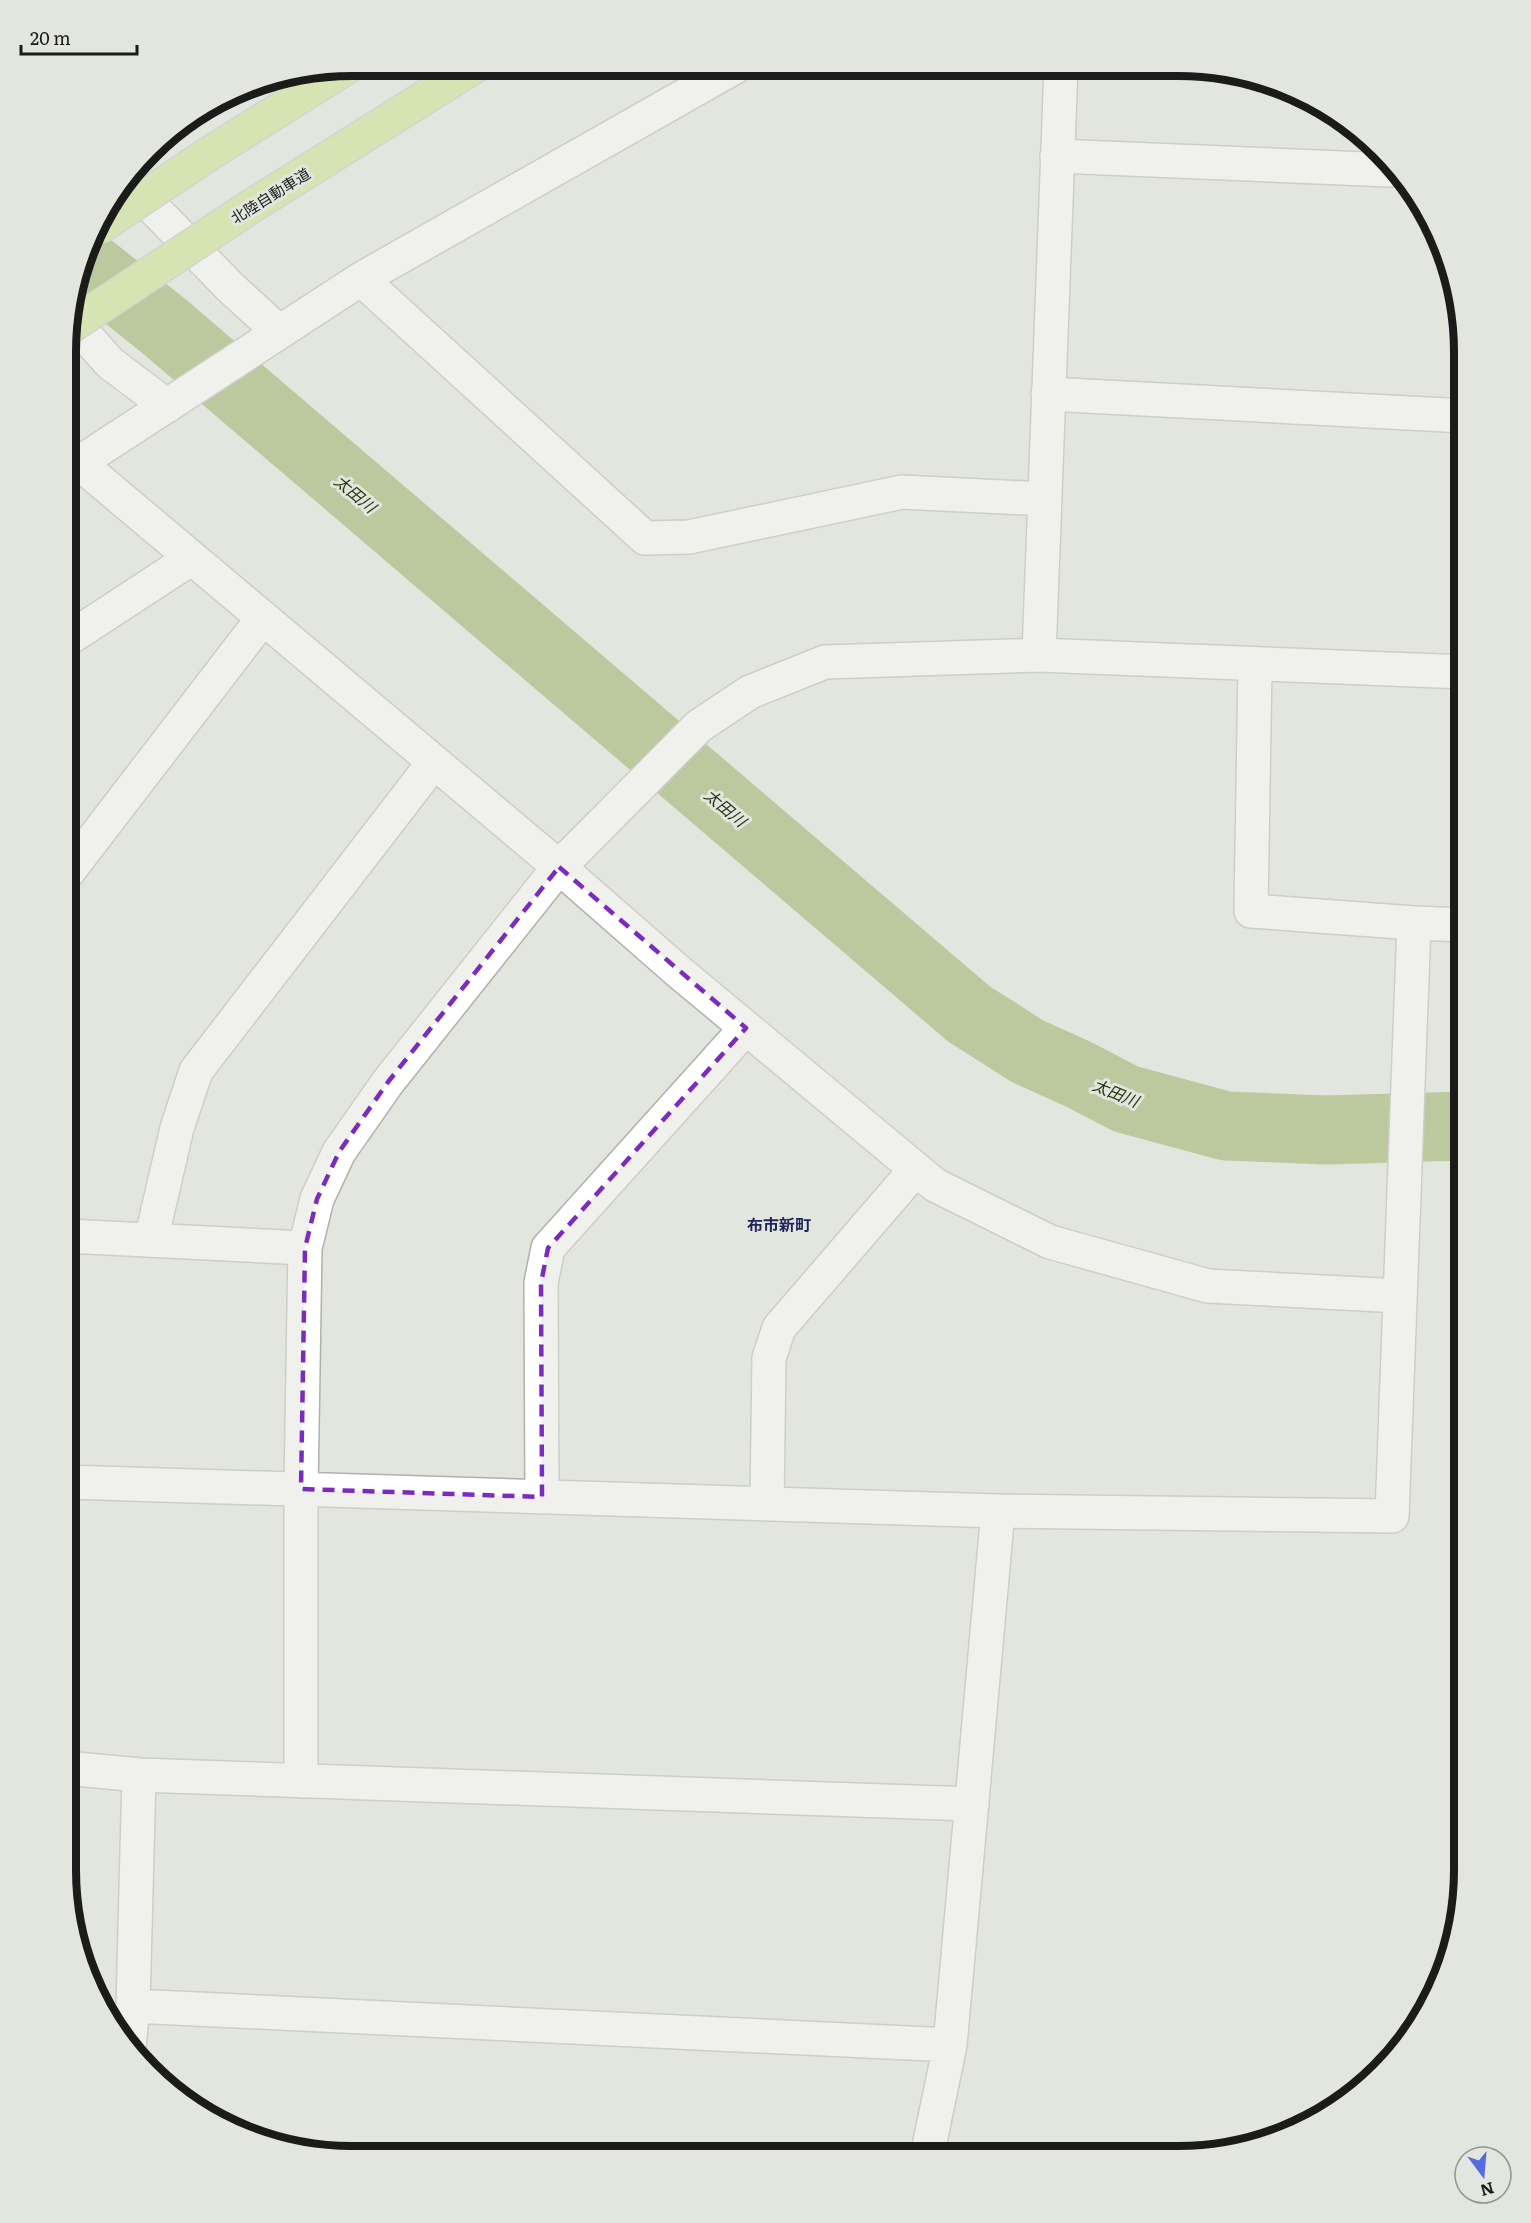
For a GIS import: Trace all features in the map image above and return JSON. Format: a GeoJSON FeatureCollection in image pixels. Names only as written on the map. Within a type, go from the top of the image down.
{"type":"FeatureCollection","features":[{"type":"Feature","properties":{"kind":"highway","name":"北陸自動車道"},"geometry":{"type":"LineString","coordinates":[[78,322],[250,207],[459,76]]}},
{"type":"Feature","properties":{"kind":"highway"},"geometry":{"type":"LineString","coordinates":[[110,220],[207,155],[330,77]]}},
{"type":"Feature","properties":{"kind":"street"},"geometry":{"type":"LineString","coordinates":[[76,465],[361,279],[719,76]]}},
{"type":"Feature","properties":{"kind":"street"},"geometry":{"type":"LineString","coordinates":[[1039,655],[1060,76]]}},
{"type":"Feature","properties":{"kind":"street"},"geometry":{"type":"LineString","coordinates":[[1057,156],[1386,170]]}},
{"type":"Feature","properties":{"kind":"street"},"geometry":{"type":"LineString","coordinates":[[132,186],[230,287],[279,332]]}},
{"type":"Feature","properties":{"kind":"street"},"geometry":{"type":"LineString","coordinates":[[361,279],[645,538],[689,537],[902,492],[1045,499]]}},
{"type":"Feature","properties":{"kind":"street"},"geometry":{"type":"LineString","coordinates":[[78,326],[110,363],[167,406]]}},
{"type":"Feature","properties":{"kind":"street"},"geometry":{"type":"LineString","coordinates":[[1048,394],[1454,415]]}},
{"type":"Feature","properties":{"kind":"street"},"geometry":{"type":"LineString","coordinates":[[76,468],[192,558],[746,1028],[935,1185],[1050,1242],[1208,1286],[1400,1296]]}},
{"type":"Feature","properties":{"kind":"street"},"geometry":{"type":"LineString","coordinates":[[76,634],[192,558]]}},
{"type":"Feature","properties":{"kind":"street"},"geometry":{"type":"LineString","coordinates":[[76,862],[263,618]]}},
{"type":"Feature","properties":{"kind":"street"},"geometry":{"type":"LineString","coordinates":[[301,1781],[304,1248],[317,1199],[339,1152],[388,1082],[559,867],[699,726],[750,692],[825,662],[1039,655],[1454,672]]}},
{"type":"Feature","properties":{"kind":"street"},"geometry":{"type":"LineString","coordinates":[[1256,665],[1251,911],[1454,925]]}},
{"type":"Feature","properties":{"kind":"street"},"geometry":{"type":"LineString","coordinates":[[151,1240],[177,1128],[196,1071],[434,762]]}},
{"type":"Feature","properties":{"kind":"street"},"geometry":{"type":"LineString","coordinates":[[76,1482],[998,1511],[1392,1516],[1414,923]]}},
{"type":"Feature","properties":{"kind":"street"},"geometry":{"type":"LineString","coordinates":[[542,1497],[541,1283],[548,1248],[746,1028]]}},
{"type":"Feature","properties":{"kind":"street"},"geometry":{"type":"LineString","coordinates":[[766,1504],[769,1358],[779,1328],[916,1169]]}},
{"type":"Feature","properties":{"kind":"street"},"geometry":{"type":"LineString","coordinates":[[76,1236],[304,1248]]}},
{"type":"Feature","properties":{"kind":"street"},"geometry":{"type":"LineString","coordinates":[[929,2146],[950,2045],[998,1511]]}},
{"type":"Feature","properties":{"kind":"street"},"geometry":{"type":"LineString","coordinates":[[76,1769],[140,1775],[972,1804]]}},
{"type":"Feature","properties":{"kind":"street"},"geometry":{"type":"LineString","coordinates":[[130,2035],[140,1775]]}},
{"type":"Feature","properties":{"kind":"street"},"geometry":{"type":"LineString","coordinates":[[133,2006],[950,2045]]}},
{"type":"Feature","properties":{"kind":"highlighted area"},"geometry":{"type":"Polygon","coordinates":[[[559,867],[746,1028],[548,1248],[541,1283],[542,1497],[301,1489],[305,1248],[317,1199],[339,1152],[388,1082],[559,867]]]}},
{"type":"Feature","properties":{"kind":"waterway","name":"太田川"},"geometry":{"type":"LineString","coordinates":[[90,267],[165,327],[969,1014],[1027,1051],[1126,1099],[1226,1126],[1326,1130],[1454,1126]]}},
{"type":"Feature","properties":{"kind":"district","name":"布市新町"},"geometry":{"type":"Point","coordinates":[779,1224]}}]}
